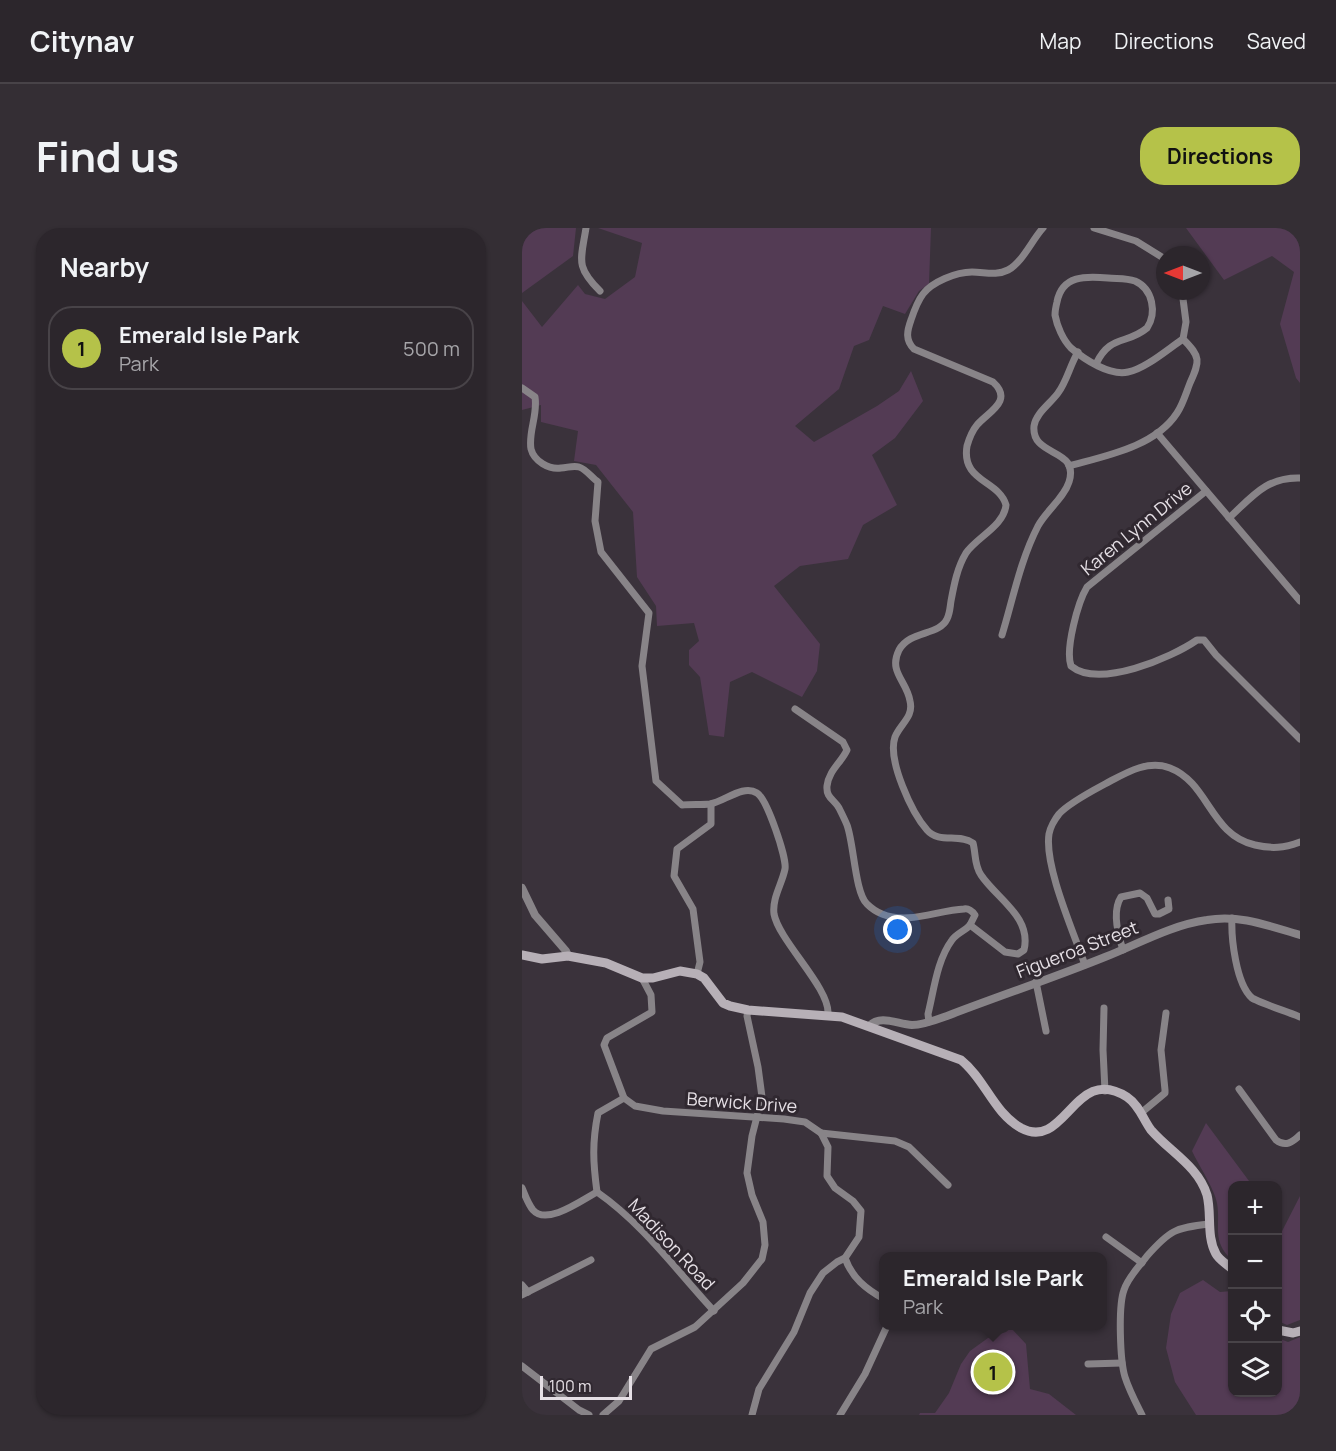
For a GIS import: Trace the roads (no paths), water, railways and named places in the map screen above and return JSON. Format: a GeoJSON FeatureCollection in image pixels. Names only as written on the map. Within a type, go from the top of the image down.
{"type":"FeatureCollection","features":[{"type":"Feature","properties":{"kind":"main road"},"geometry":{"type":"LineString","coordinates":[[522,955],[534,959],[568,956],[606,963],[642,978],[653,978],[680,971],[697,974],[704,978],[723,1003],[748,1010],[828,1014],[869,1026],[961,1060],[970,1067],[985,1090],[1010,1119],[1022,1128],[1040,1132],[1050,1130],[1080,1098],[1106,1090],[1128,1098],[1154,1133],[1193,1169],[1198,1177],[1206,1194],[1215,1253],[1228,1265]]}},
{"type":"Feature","properties":{"kind":"main road"},"geometry":{"type":"LineString","coordinates":[[1282,1331],[1293,1333],[1300,1331]]}},
{"type":"Feature","properties":{"kind":"street"},"geometry":{"type":"LineString","coordinates":[[586,228],[580,260],[587,278],[600,291]]}},
{"type":"Feature","properties":{"kind":"street"},"geometry":{"type":"LineString","coordinates":[[970,925],[1005,952],[1018,954],[1024,950],[1026,940],[1024,929],[1014,912],[980,874],[973,843],[968,839],[941,838],[929,832],[918,818],[899,777],[894,758],[894,742],[908,718],[911,707],[910,699],[897,674],[895,663],[900,650],[908,640],[940,627],[947,620],[954,585],[963,560],[974,544],[1004,513],[1006,505],[1002,496],[977,477],[969,465],[967,453],[974,430],[997,407],[1001,396],[999,388],[993,382],[914,349],[910,346],[907,334],[916,306],[928,289],[959,273],[994,274],[1006,271],[1017,264],[1043,228]]}},
{"type":"Feature","properties":{"kind":"street"},"geometry":{"type":"LineString","coordinates":[[1094,228],[1142,244],[1156,253]]}},
{"type":"Feature","properties":{"kind":"street"},"geometry":{"type":"LineString","coordinates":[[1096,364],[1111,344],[1143,331],[1150,324],[1153,313],[1147,291],[1140,284],[1127,280],[1086,277],[1075,278],[1063,286],[1055,314],[1064,337],[1072,348],[1096,364],[1113,372],[1132,371],[1183,339],[1186,322],[1183,300]]}},
{"type":"Feature","properties":{"kind":"street"},"geometry":{"type":"LineString","coordinates":[[1070,466],[1132,447],[1157,433],[1177,413],[1197,368],[1196,353],[1183,339]]}},
{"type":"Feature","properties":{"kind":"street"},"geometry":{"type":"LineString","coordinates":[[1002,635],[1013,592],[1038,525],[1069,484],[1070,466],[1062,456],[1040,444],[1034,429],[1037,418],[1058,394],[1078,352]]}},
{"type":"Feature","properties":{"kind":"street"},"geometry":{"type":"LineString","coordinates":[[522,388],[535,398],[537,409],[531,440],[532,452],[539,461],[550,468],[581,467],[598,482],[595,520],[601,552],[649,613],[642,666],[656,781],[682,805],[711,804],[745,790],[756,792],[763,799],[773,823],[785,868],[774,904],[777,922],[819,990],[828,1014]]}},
{"type":"Feature","properties":{"kind":"street"},"geometry":{"type":"LineString","coordinates":[[1157,433],[1300,601]]}},
{"type":"Feature","properties":{"kind":"street"},"geometry":{"type":"LineString","coordinates":[[1228,518],[1273,481],[1288,477],[1300,478]]}},
{"type":"Feature","properties":{"kind":"street","name":"Karen Lynn Drive"},"geometry":{"type":"LineString","coordinates":[[1206,491],[1087,587],[1082,595],[1070,644],[1071,666],[1082,672],[1101,673],[1128,670],[1152,664],[1197,640],[1204,640],[1216,655],[1300,739]]}},
{"type":"Feature","properties":{"kind":"street"},"geometry":{"type":"LineString","coordinates":[[795,709],[843,742],[847,750],[830,776],[828,793],[829,798],[839,807],[847,825],[860,893],[866,904],[885,915],[899,917],[940,914],[966,908],[975,915],[970,925],[953,938],[945,950],[928,1014],[929,1022]]}},
{"type":"Feature","properties":{"kind":"street"},"geometry":{"type":"LineString","coordinates":[[1085,965],[1054,874],[1048,846],[1049,831],[1060,813],[1091,791],[1132,769],[1154,766],[1169,768],[1185,777],[1202,796],[1220,824],[1234,837],[1253,845],[1269,848],[1284,848],[1300,842]]}},
{"type":"Feature","properties":{"kind":"street"},"geometry":{"type":"LineString","coordinates":[[697,974],[700,962],[693,909],[674,876],[677,849],[711,824],[711,804]]}},
{"type":"Feature","properties":{"kind":"street"},"geometry":{"type":"LineString","coordinates":[[522,888],[535,915],[568,956]]}},
{"type":"Feature","properties":{"kind":"street"},"geometry":{"type":"LineString","coordinates":[[1123,950],[1117,914],[1118,903],[1122,897],[1140,893],[1147,898],[1155,914],[1168,909],[1168,900]]}},
{"type":"Feature","properties":{"kind":"street"},"geometry":{"type":"LineString","coordinates":[[1232,918],[1231,932],[1235,960],[1241,980],[1252,998],[1300,1017]]}},
{"type":"Feature","properties":{"kind":"street","name":"Figueroa Street"},"geometry":{"type":"LineString","coordinates":[[869,1026],[873,1021],[884,1019],[912,1024],[929,1022],[1085,965],[1184,924],[1209,919],[1232,918],[1255,921],[1300,935]]}},
{"type":"Feature","properties":{"kind":"street"},"geometry":{"type":"LineString","coordinates":[[550,958],[558,941]]}},
{"type":"Feature","properties":{"kind":"street"},"geometry":{"type":"LineString","coordinates":[[522,1188],[533,1210],[543,1216],[554,1215],[597,1192],[592,1138],[598,1113],[624,1098],[604,1045],[607,1038],[652,1012],[651,995],[642,978]]}},
{"type":"Feature","properties":{"kind":"street"},"geometry":{"type":"LineString","coordinates":[[1036,982],[1046,1031]]}},
{"type":"Feature","properties":{"kind":"street"},"geometry":{"type":"LineString","coordinates":[[1104,1008],[1103,1050],[1106,1090]]}},
{"type":"Feature","properties":{"kind":"street"},"geometry":{"type":"LineString","coordinates":[[603,1415],[619,1401],[651,1349],[695,1327],[742,1283],[762,1259],[765,1245],[763,1222],[752,1195],[747,1173],[752,1136],[762,1097],[747,1016],[748,1010]]}},
{"type":"Feature","properties":{"kind":"street"},"geometry":{"type":"LineString","coordinates":[[1141,1113],[1166,1090],[1161,1050],[1166,1013]]}},
{"type":"Feature","properties":{"kind":"street"},"geometry":{"type":"LineString","coordinates":[[1239,1089],[1281,1144],[1288,1144],[1300,1135]]}},
{"type":"Feature","properties":{"kind":"street","name":"Berwick Drive"},"geometry":{"type":"LineString","coordinates":[[624,1098],[635,1106],[663,1111],[758,1116],[805,1122],[821,1133],[896,1141],[909,1147],[948,1185]]}},
{"type":"Feature","properties":{"kind":"street"},"geometry":{"type":"LineString","coordinates":[[752,1415],[759,1389],[794,1332],[810,1293],[823,1273],[845,1258],[859,1237],[861,1211],[853,1201],[835,1188],[827,1176],[828,1147],[821,1133]]}},
{"type":"Feature","properties":{"kind":"street","name":"Madison Road"},"geometry":{"type":"LineString","coordinates":[[597,1192],[615,1204],[656,1243],[671,1264],[714,1311]]}},
{"type":"Feature","properties":{"kind":"street"},"geometry":{"type":"LineString","coordinates":[[1142,1415],[1125,1376],[1122,1363],[1121,1306],[1123,1292],[1128,1279],[1162,1239],[1174,1230],[1209,1224]]}},
{"type":"Feature","properties":{"kind":"street"},"geometry":{"type":"LineString","coordinates":[[1106,1237],[1142,1263]]}},
{"type":"Feature","properties":{"kind":"street"},"geometry":{"type":"LineString","coordinates":[[845,1258],[853,1275],[868,1290],[879,1296]]}},
{"type":"Feature","properties":{"kind":"street"},"geometry":{"type":"LineString","coordinates":[[522,1285],[525,1294],[591,1260]]}},
{"type":"Feature","properties":{"kind":"street"},"geometry":{"type":"LineString","coordinates":[[840,1415],[865,1374],[884,1330]]}},
{"type":"Feature","properties":{"kind":"street"},"geometry":{"type":"LineString","coordinates":[[1088,1364],[1122,1363]]}},
{"type":"Feature","properties":{"kind":"street"},"geometry":{"type":"LineString","coordinates":[[522,1366],[579,1410],[589,1415]]}},
{"type":"Feature","properties":{"kind":"place","name":"Emerald Isle Park"},"geometry":{"type":"Point","coordinates":[993,1372]}}]}
